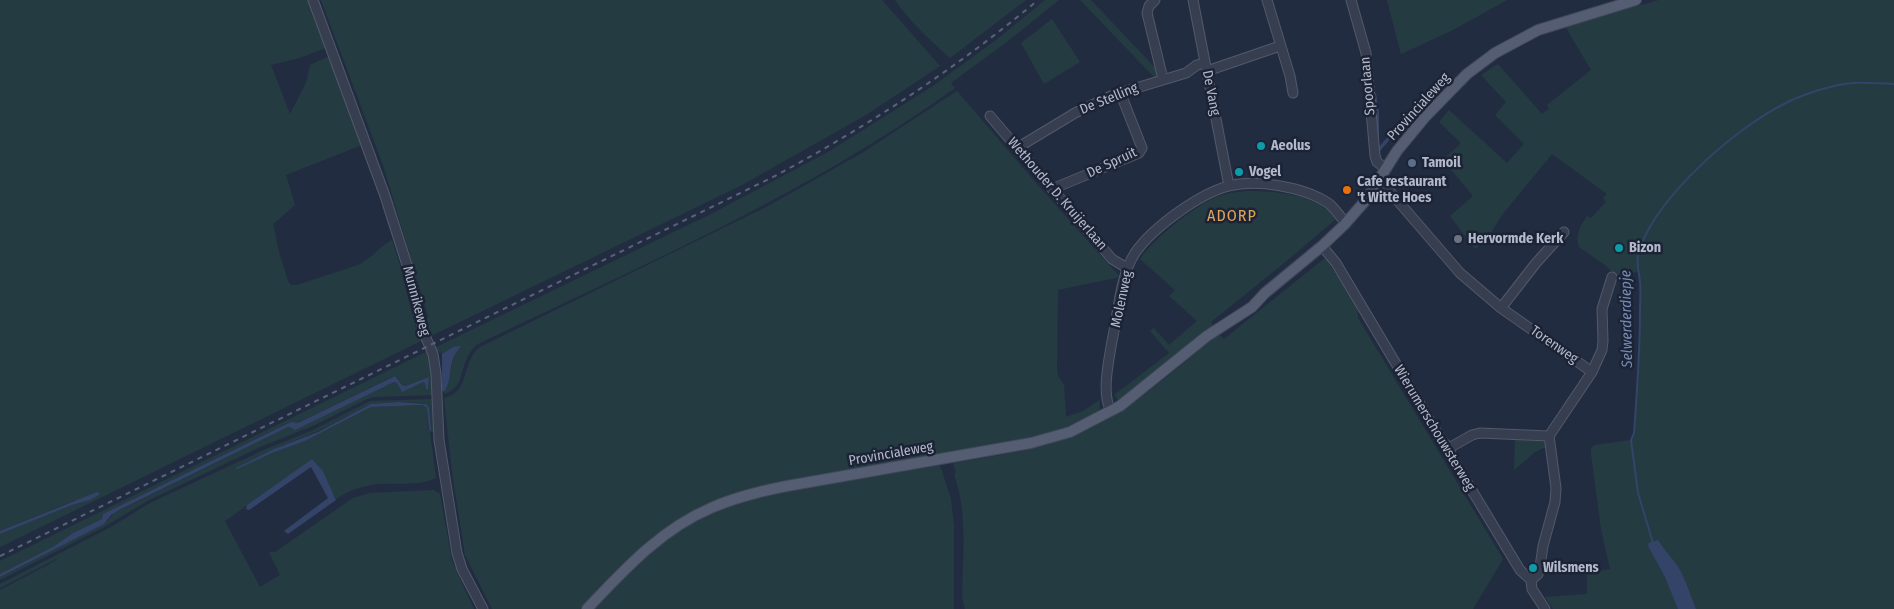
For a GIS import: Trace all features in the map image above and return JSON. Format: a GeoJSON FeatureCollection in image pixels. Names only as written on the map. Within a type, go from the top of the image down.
{"type":"FeatureCollection","features":[{"type":"Feature","properties":{"kind":"main road","name":"Provincialeweg"},"geometry":{"type":"LineString","coordinates":[[587,609],[633,562],[654,544],[683,523],[708,509],[726,502],[752,493],[787,486],[1031,443],[1070,432],[1111,411],[1207,336],[1229,315],[1265,292],[1322,246],[1366,200],[1404,142],[1434,107],[1467,74],[1495,53],[1538,30],[1636,0]]}},
{"type":"Feature","properties":{"kind":"street","name":"Munnikeweg"},"geometry":{"type":"LineString","coordinates":[[313,0],[385,196],[408,268],[423,331],[433,354],[436,374],[438,440],[457,553],[462,569],[483,609]]}},
{"type":"Feature","properties":{"kind":"street"},"geometry":{"type":"LineString","coordinates":[[1155,0],[1149,6],[1147,13],[1163,79]]}},
{"type":"Feature","properties":{"kind":"street","name":"De Vang"},"geometry":{"type":"LineString","coordinates":[[1193,0],[1229,186]]}},
{"type":"Feature","properties":{"kind":"street"},"geometry":{"type":"LineString","coordinates":[[1267,0],[1290,76],[1293,93]]}},
{"type":"Feature","properties":{"kind":"street","name":"Spoorlaan"},"geometry":{"type":"LineString","coordinates":[[1351,0],[1366,53],[1375,156],[1377,162],[1386,169]]}},
{"type":"Feature","properties":{"kind":"street","name":"De Stelling"},"geometry":{"type":"LineString","coordinates":[[1017,148],[1075,113],[1120,92],[1186,74],[1197,65],[1206,67],[1280,46]]}},
{"type":"Feature","properties":{"kind":"street","name":"De Spruit"},"geometry":{"type":"LineString","coordinates":[[1052,189],[1139,153],[1142,148],[1120,92]]}},
{"type":"Feature","properties":{"kind":"street","name":"Wethouder D. Kruijerlaan"},"geometry":{"type":"LineString","coordinates":[[990,116],[1112,259],[1127,268]]}},
{"type":"Feature","properties":{"kind":"street","name":"Torenweg"},"geometry":{"type":"LineString","coordinates":[[1379,179],[1455,269],[1501,308],[1592,372],[1550,436]]}},
{"type":"Feature","properties":{"kind":"street","name":"Molenweg"},"geometry":{"type":"LineString","coordinates":[[1111,411],[1106,397],[1108,364],[1127,268],[1149,236],[1173,216],[1207,195],[1229,186],[1258,184],[1274,185],[1300,191],[1329,204],[1346,223]]}},
{"type":"Feature","properties":{"kind":"street"},"geometry":{"type":"LineString","coordinates":[[1501,308],[1564,232]]}},
{"type":"Feature","properties":{"kind":"street","name":"Wierumerschouwsterweg"},"geometry":{"type":"LineString","coordinates":[[1322,246],[1336,263],[1442,441],[1449,448],[1453,459],[1520,570],[1531,580],[1532,589],[1545,609]]}},
{"type":"Feature","properties":{"kind":"street"},"geometry":{"type":"LineString","coordinates":[[1592,372],[1604,341],[1602,309],[1612,277]]}},
{"type":"Feature","properties":{"kind":"street"},"geometry":{"type":"LineString","coordinates":[[1449,448],[1472,435],[1480,433],[1550,436],[1556,488],[1555,502],[1543,546],[1538,574],[1531,580]]}},
{"type":"Feature","properties":{"kind":"shaded area"},"geometry":{"type":"Polygon","coordinates":[[[0,0],[308,0],[326,48],[299,58],[271,65],[290,114],[306,83],[310,65],[329,56],[362,145],[286,175],[295,205],[273,224],[288,281],[291,285],[297,285],[358,265],[392,240],[416,329],[423,340],[0,547],[0,534],[72,505],[90,500],[100,493],[71,502],[0,531],[0,0]]]}},
{"type":"Feature","properties":{"kind":"shaded area"},"geometry":{"type":"Polygon","coordinates":[[[321,0],[882,0],[940,66],[866,115],[742,185],[429,337],[425,326],[428,316],[384,168],[321,0]]]}},
{"type":"Feature","properties":{"kind":"shaded area"},"geometry":{"type":"Polygon","coordinates":[[[895,0],[1026,0],[950,58],[928,38],[895,0]]]}},
{"type":"Feature","properties":{"kind":"shaded area"},"geometry":{"type":"Polygon","coordinates":[[[1045,0],[1059,0],[951,83],[955,88],[899,126],[841,162],[722,227],[478,344],[467,358],[457,386],[452,391],[444,394],[455,353],[453,347],[442,354],[434,348],[713,213],[828,152],[933,86],[996,40],[1045,0]]]}},
{"type":"Feature","properties":{"kind":"shaded area"},"geometry":{"type":"Polygon","coordinates":[[[1080,0],[1091,0],[1162,75],[1155,78],[1080,0]]]}},
{"type":"Feature","properties":{"kind":"shaded area"},"geometry":{"type":"Polygon","coordinates":[[[1387,0],[1507,0],[1453,30],[1401,54],[1387,0]]]}},
{"type":"Feature","properties":{"kind":"shaded area"},"geometry":{"type":"Polygon","coordinates":[[[1659,0],[1894,0],[1894,609],[1553,609],[1545,597],[1587,594],[1587,572],[1610,569],[1601,529],[1591,448],[1595,445],[1631,440],[1634,433],[1639,374],[1640,282],[1638,272],[1613,275],[1609,268],[1579,247],[1578,235],[1580,227],[1587,216],[1591,218],[1606,202],[1603,198],[1607,194],[1552,154],[1502,215],[1489,236],[1475,249],[1450,216],[1473,196],[1443,160],[1461,143],[1439,122],[1449,110],[1507,163],[1524,144],[1495,115],[1506,102],[1481,75],[1498,64],[1542,114],[1549,109],[1547,105],[1591,70],[1565,26],[1659,0]]]}},
{"type":"Feature","properties":{"kind":"shaded area"},"geometry":{"type":"Polygon","coordinates":[[[1052,19],[1080,62],[1044,84],[1021,43],[1052,19]]]}},
{"type":"Feature","properties":{"kind":"shaded area"},"geometry":{"type":"Polygon","coordinates":[[[957,91],[1120,277],[1058,290],[1057,368],[1058,376],[1064,385],[1066,417],[1083,411],[1100,400],[1099,412],[1079,423],[1027,439],[796,480],[730,496],[619,570],[580,609],[492,609],[465,555],[452,472],[444,398],[453,395],[462,383],[474,353],[480,347],[768,206],[862,153],[957,91]]]}},
{"type":"Feature","properties":{"kind":"shaded area"},"geometry":{"type":"Polygon","coordinates":[[[1247,191],[1283,193],[1307,199],[1318,204],[1336,219],[1211,322],[1213,326],[1119,401],[1114,395],[1169,353],[1150,331],[1154,328],[1169,345],[1197,321],[1169,296],[1175,290],[1140,259],[1164,233],[1196,208],[1216,197],[1247,191]]]}},
{"type":"Feature","properties":{"kind":"shaded area"},"geometry":{"type":"Polygon","coordinates":[[[1325,258],[1357,306],[1358,318],[1503,559],[1473,609],[965,609],[962,598],[963,520],[953,463],[1034,448],[1061,440],[1105,420],[1125,408],[1164,379],[1219,334],[1224,339],[1325,258]]]}},
{"type":"Feature","properties":{"kind":"shaded area"},"geometry":{"type":"Polygon","coordinates":[[[428,351],[433,395],[374,397],[367,399],[315,425],[260,447],[149,500],[102,528],[0,580],[0,577],[104,524],[114,513],[288,427],[293,429],[394,382],[396,382],[401,391],[423,382],[426,389],[428,389],[429,377],[403,386],[396,376],[392,377],[298,423],[291,422],[103,514],[102,519],[73,533],[54,547],[0,574],[0,561],[428,351]]]}},
{"type":"Feature","properties":{"kind":"shaded area"},"geometry":{"type":"Polygon","coordinates":[[[433,399],[435,432],[430,432],[436,478],[416,483],[381,484],[363,487],[336,499],[323,471],[312,459],[225,521],[260,587],[280,575],[269,552],[275,552],[353,498],[370,493],[434,490],[440,494],[452,561],[474,609],[0,609],[0,590],[58,558],[0,588],[0,584],[111,527],[150,503],[266,449],[311,431],[370,401],[433,399]],[[424,403],[372,404],[236,468],[305,441],[371,407],[423,405],[427,408],[428,430],[431,430],[429,408],[424,403]]]}},
{"type":"Feature","properties":{"kind":"shaded area"},"geometry":{"type":"Polygon","coordinates":[[[1515,438],[1543,441],[1546,447],[1535,452],[1514,470],[1515,438]]]}},
{"type":"Feature","properties":{"kind":"shaded area"},"geometry":{"type":"Polygon","coordinates":[[[940,465],[951,499],[954,526],[954,609],[592,609],[655,548],[693,522],[727,507],[766,495],[940,465]]]}},
{"type":"Feature","properties":{"kind":"water"},"geometry":{"type":"Polygon","coordinates":[[[1374,93],[1376,93],[1379,112],[1380,146],[1413,106],[1416,109],[1380,151],[1377,147],[1374,93]]]}},
{"type":"Feature","properties":{"kind":"water"},"geometry":{"type":"Polygon","coordinates":[[[461,346],[453,358],[449,381],[444,392],[442,390],[442,354],[453,347],[461,346]]]}},
{"type":"Feature","properties":{"kind":"water"},"geometry":{"type":"Polygon","coordinates":[[[395,376],[403,386],[429,377],[428,389],[426,389],[423,382],[402,392],[396,382],[394,382],[295,430],[288,427],[119,510],[111,515],[104,524],[0,577],[0,574],[102,519],[103,514],[291,422],[298,423],[395,376]]]}},
{"type":"Feature","properties":{"kind":"water"},"geometry":{"type":"Polygon","coordinates":[[[398,402],[426,404],[429,408],[431,430],[429,430],[427,408],[423,405],[371,407],[305,441],[236,468],[274,449],[318,432],[371,404],[398,402]]]}},
{"type":"Feature","properties":{"kind":"water"},"geometry":{"type":"Polygon","coordinates":[[[312,459],[323,471],[336,500],[288,534],[284,531],[328,498],[311,467],[249,510],[246,509],[247,505],[312,459]]]}},
{"type":"Feature","properties":{"kind":"water"},"geometry":{"type":"Polygon","coordinates":[[[97,492],[100,494],[90,500],[72,505],[0,534],[0,531],[97,492]]]}},
{"type":"Feature","properties":{"kind":"water"},"geometry":{"type":"Polygon","coordinates":[[[1658,540],[1681,571],[1696,609],[1678,609],[1665,577],[1648,546],[1649,543],[1658,540]]]}},
{"type":"Feature","properties":{"kind":"waterway","name":"Selwerderdiepje"},"geometry":{"type":"LineString","coordinates":[[1653,543],[1638,493],[1631,440],[1634,433],[1639,343],[1640,282],[1638,257],[1650,227],[1664,206],[1702,164],[1746,127],[1768,113],[1799,97],[1841,84],[1894,84]]}},
{"type":"Feature","properties":{"kind":"railway"},"geometry":{"type":"LineString","coordinates":[[0,556],[775,176],[844,137],[911,95],[976,49],[1038,0]]}},
{"type":"Feature","properties":{"kind":"place","name":"Aeolus"},"geometry":{"type":"Point","coordinates":[1261,146]}},
{"type":"Feature","properties":{"kind":"place","name":"Tamoil"},"geometry":{"type":"Point","coordinates":[1412,163]}},
{"type":"Feature","properties":{"kind":"place","name":"Vogel"},"geometry":{"type":"Point","coordinates":[1239,172]}},
{"type":"Feature","properties":{"kind":"place","name":"Cafe restaurant 't Witte Hoes"},"geometry":{"type":"Point","coordinates":[1347,190]}},
{"type":"Feature","properties":{"kind":"place","name":"Hervormde Kerk"},"geometry":{"type":"Point","coordinates":[1458,239]}},
{"type":"Feature","properties":{"kind":"place","name":"Bizon"},"geometry":{"type":"Point","coordinates":[1619,248]}},
{"type":"Feature","properties":{"kind":"place","name":"Wilsmens"},"geometry":{"type":"Point","coordinates":[1533,568]}},
{"type":"Feature","properties":{"kind":"district","name":"ADORP"},"geometry":{"type":"Point","coordinates":[1232,217]}}]}
